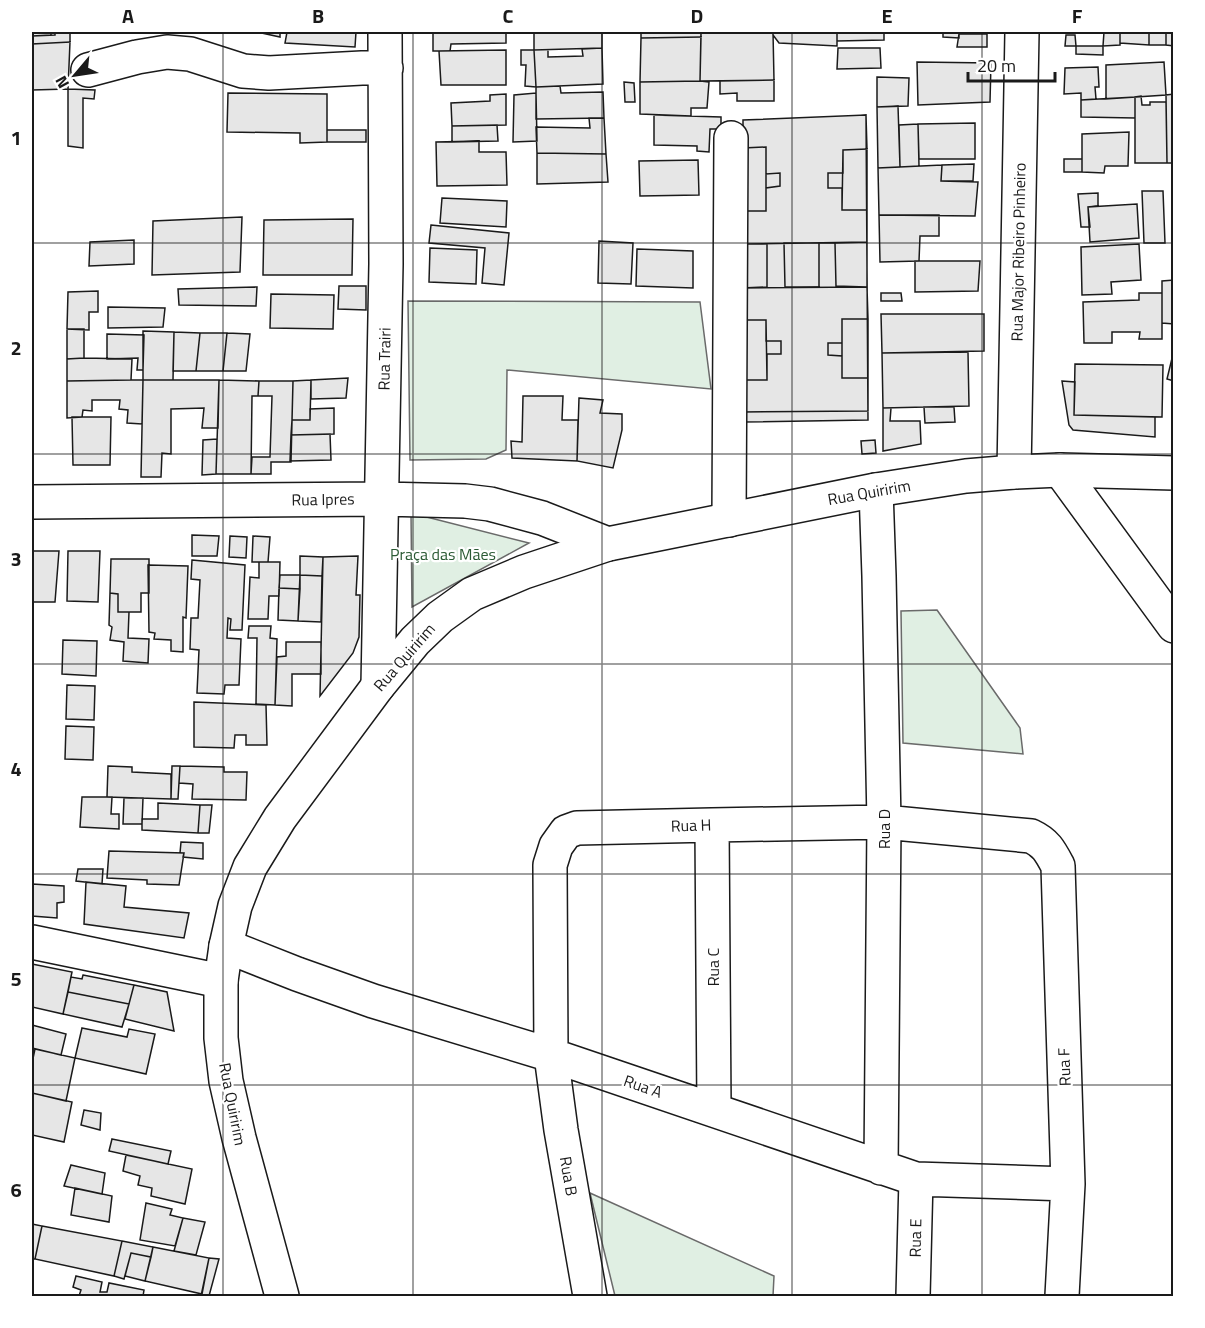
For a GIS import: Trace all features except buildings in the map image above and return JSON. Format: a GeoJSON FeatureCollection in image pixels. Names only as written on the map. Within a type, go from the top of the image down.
{"type":"FeatureCollection","features":[{"type":"Feature","properties":{"kind":"street","name":"Rua Trairi"},"geometry":{"type":"LineString","coordinates":[[378,686],[386,264],[385,32]]}},
{"type":"Feature","properties":{"kind":"street","name":"Rua Major Ribeiro Pinheiro"},"geometry":{"type":"LineString","coordinates":[[1014,472],[1022,32]]}},
{"type":"Feature","properties":{"kind":"street"},"geometry":{"type":"LineString","coordinates":[[88,70],[167,52],[190,54],[243,71],[386,68]]}},
{"type":"Feature","properties":{"kind":"street"},"geometry":{"type":"LineString","coordinates":[[729,520],[731,138]]}},
{"type":"Feature","properties":{"kind":"street"},"geometry":{"type":"LineString","coordinates":[[1060,470],[1173,626]]}},
{"type":"Feature","properties":{"kind":"street","name":"Rua Quiririm"},"geometry":{"type":"LineString","coordinates":[[282,1296],[226,1081],[221,1038],[221,981],[235,906],[250,867],[280,818],[378,686],[415,641],[440,616],[472,594],[524,572],[608,544],[876,490],[966,476],[1014,472],[1060,470],[1173,473]]}},
{"type":"Feature","properties":{"kind":"street","name":"Rua D"},"geometry":{"type":"LineString","coordinates":[[876,490],[884,822],[881,1168]]}},
{"type":"Feature","properties":{"kind":"street","name":"Rua Ipres"},"geometry":{"type":"LineString","coordinates":[[32,502],[382,499],[465,501],[490,504],[542,518],[608,544]]}},
{"type":"Feature","properties":{"kind":"street","name":"Rua H"},"geometry":{"type":"LineString","coordinates":[[551,1055],[550,865],[556,846],[566,832],[577,828],[884,822],[1031,836],[1042,841]]}},
{"type":"Feature","properties":{"kind":"street","name":"Rua C"},"geometry":{"type":"LineString","coordinates":[[712,825],[714,1110]]}},
{"type":"Feature","properties":{"kind":"street","name":"Rua F"},"geometry":{"type":"LineString","coordinates":[[1042,841],[1058,866],[1068,1184],[1062,1296]]}},
{"type":"Feature","properties":{"kind":"street"},"geometry":{"type":"LineString","coordinates":[[32,942],[221,981]]}},
{"type":"Feature","properties":{"kind":"street","name":"Rua A"},"geometry":{"type":"LineString","coordinates":[[226,946],[297,974],[373,1000],[551,1055],[916,1179],[1068,1184]]}},
{"type":"Feature","properties":{"kind":"street","name":"Rua B"},"geometry":{"type":"LineString","coordinates":[[551,1055],[561,1130],[590,1296]]}},
{"type":"Feature","properties":{"kind":"street","name":"Rua E"},"geometry":{"type":"LineString","coordinates":[[913,1296],[916,1179]]}},
{"type":"Feature","properties":{"kind":"green space"},"geometry":{"type":"Polygon","coordinates":[[[408,301],[700,302],[711,389],[507,370],[506,450],[486,459],[410,460],[408,301]]]}},
{"type":"Feature","properties":{"kind":"green space","name":"Praça das Mães"},"geometry":{"type":"Polygon","coordinates":[[[411,513],[529,543],[412,607],[411,513]]]}},
{"type":"Feature","properties":{"kind":"green space"},"geometry":{"type":"Polygon","coordinates":[[[937,610],[1020,728],[1023,754],[903,743],[901,611],[937,610]]]}},
{"type":"Feature","properties":{"kind":"green space"},"geometry":{"type":"Polygon","coordinates":[[[590,1193],[774,1276],[773,1296],[615,1296],[590,1193]]]}}]}
